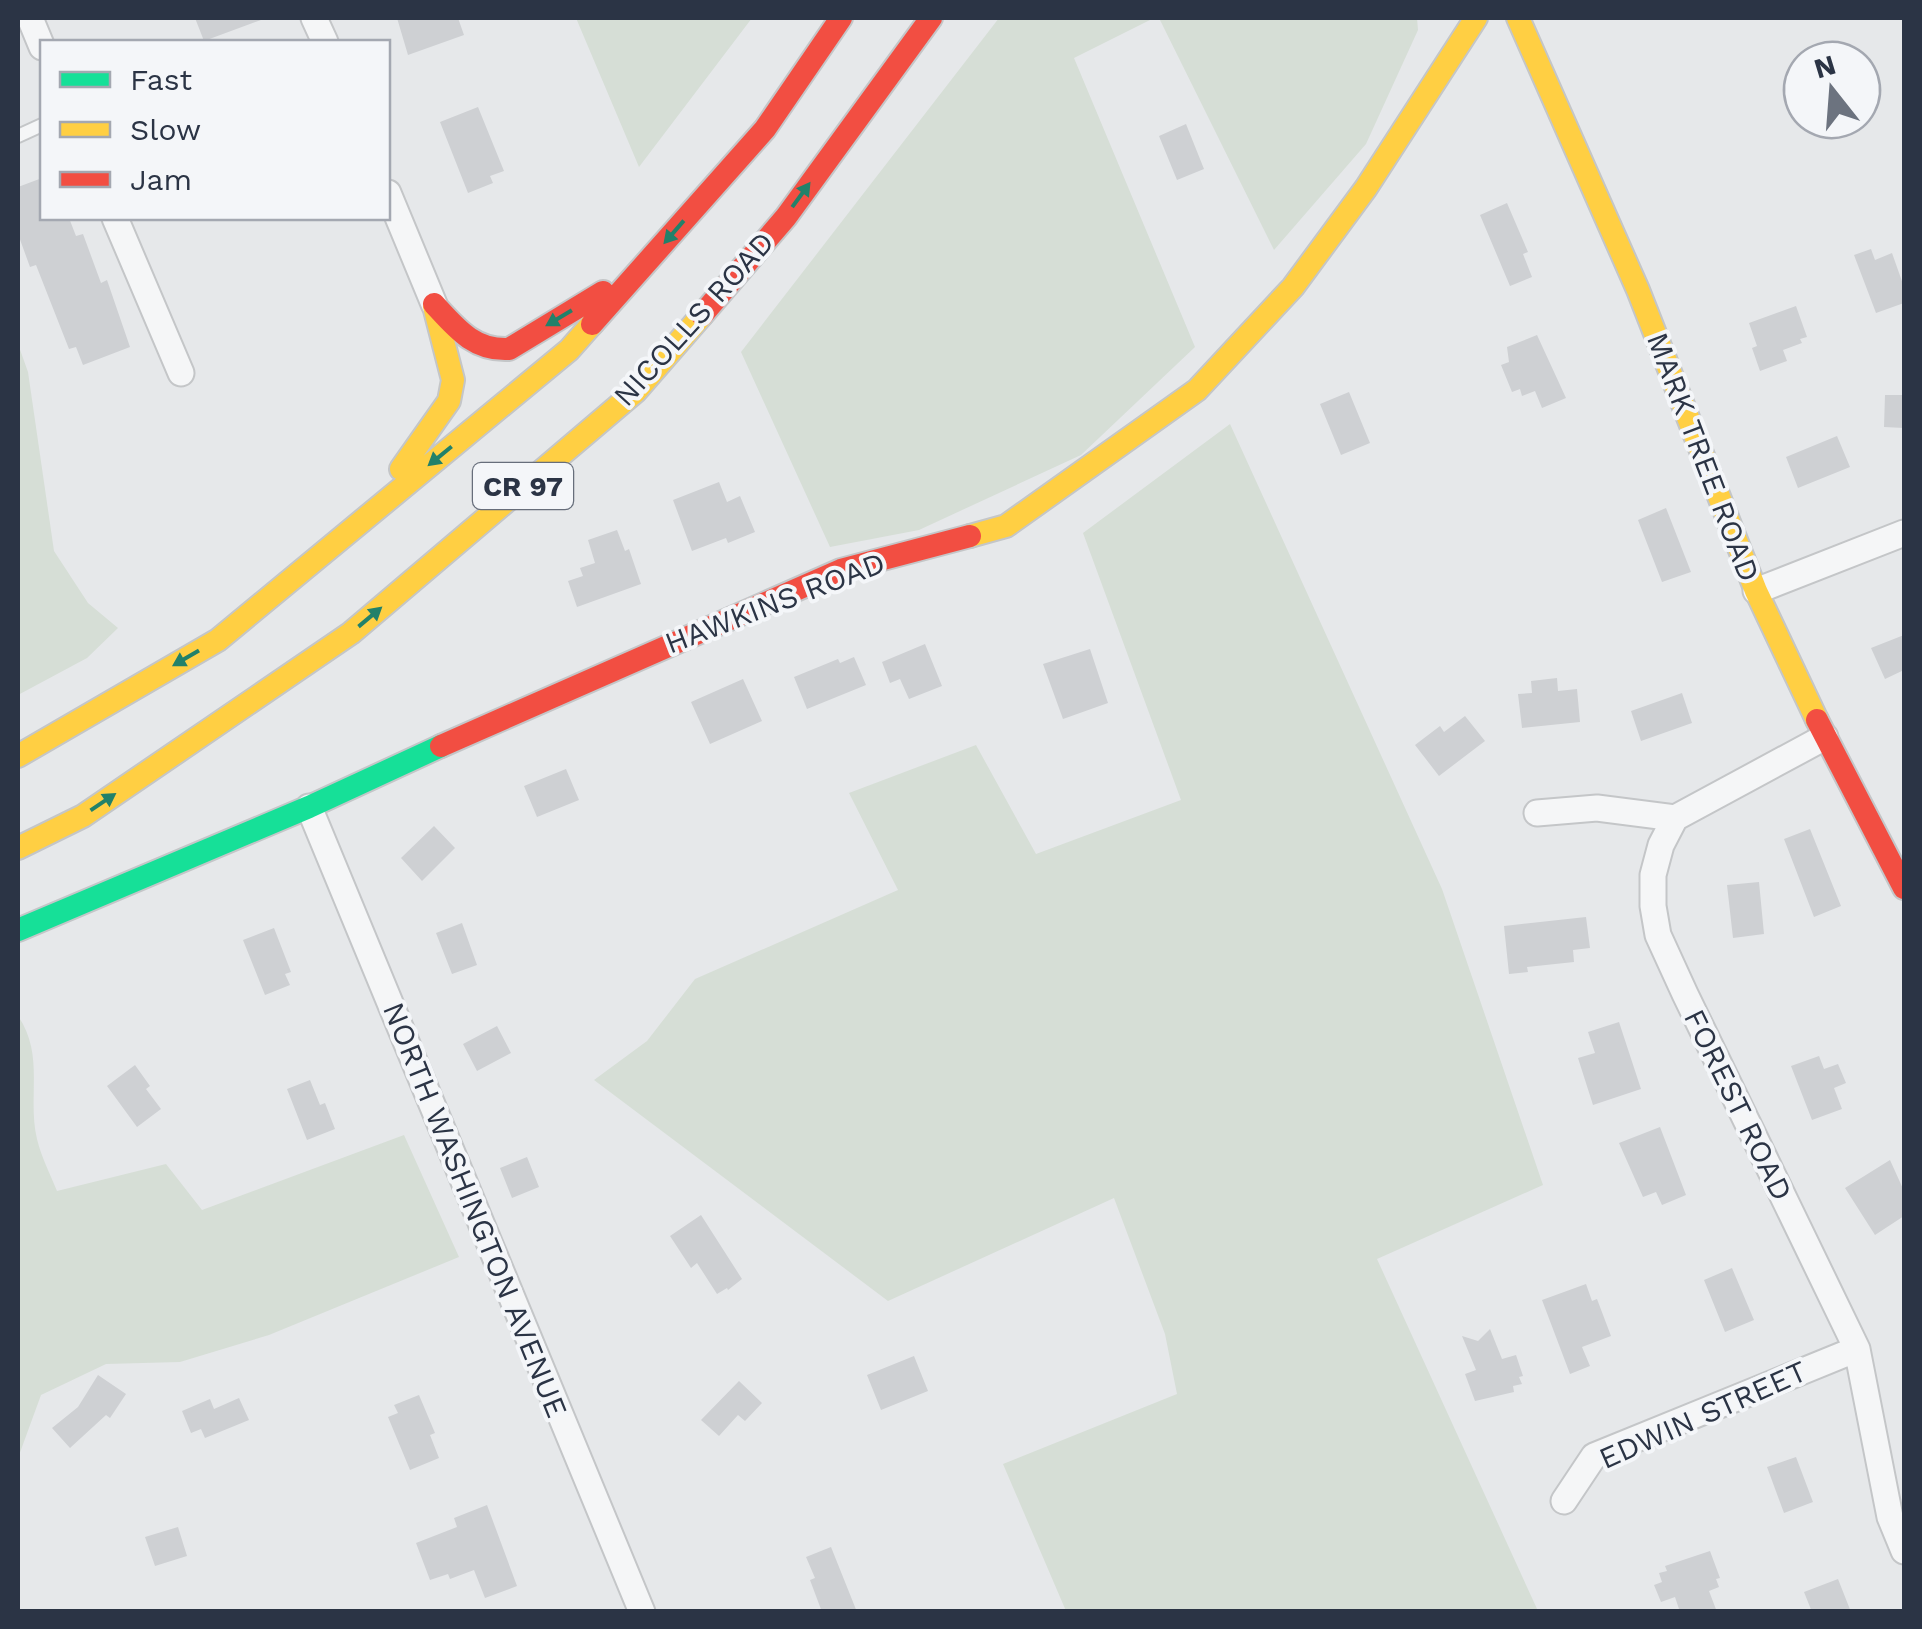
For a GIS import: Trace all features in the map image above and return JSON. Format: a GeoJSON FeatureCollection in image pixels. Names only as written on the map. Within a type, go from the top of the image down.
{"type":"FeatureCollection","features":[{"type":"Feature","properties":{"kind":"main road","name":"CR 97"},"geometry":{"type":"LineString","coordinates":[[18,756],[218,640],[569,350],[766,129],[842,18]]}},
{"type":"Feature","properties":{"kind":"main road","name":"NICOLLS ROAD"},"geometry":{"type":"LineString","coordinates":[[18,848],[82,816],[351,632],[636,390],[786,217],[930,18]]}},
{"type":"Feature","properties":{"kind":"main road","name":"HAWKINS ROAD"},"geometry":{"type":"LineString","coordinates":[[18,930],[310,807],[534,702],[841,570],[1006,526],[1197,390],[1292,287],[1366,188],[1476,18]]}},
{"type":"Feature","properties":{"kind":"main road","name":"MARK TREE ROAD"},"geometry":{"type":"LineString","coordinates":[[1518,18],[1638,290],[1756,592],[1824,737],[1904,888]]}},
{"type":"Feature","properties":{"kind":"main road"},"geometry":{"type":"LineString","coordinates":[[434,304],[468,340],[495,352],[509,349],[643,268]]}},
{"type":"Feature","properties":{"kind":"main road"},"geometry":{"type":"LineString","coordinates":[[370,514],[449,401],[453,380],[434,304]]}},
{"type":"Feature","properties":{"kind":"street"},"geometry":{"type":"LineString","coordinates":[[30,18],[40,43]]}},
{"type":"Feature","properties":{"kind":"street"},"geometry":{"type":"LineString","coordinates":[[390,198],[434,304]]}},
{"type":"Feature","properties":{"kind":"street"},"geometry":{"type":"LineString","coordinates":[[116,220],[181,374]]}},
{"type":"Feature","properties":{"kind":"street"},"geometry":{"type":"LineString","coordinates":[[1756,592],[1904,534]]}},
{"type":"Feature","properties":{"kind":"street"},"geometry":{"type":"LineString","coordinates":[[1537,813],[1597,808],[1674,818],[1824,737]]}},
{"type":"Feature","properties":{"kind":"street","name":"NORTH WASHINGTON AVENUE"},"geometry":{"type":"LineString","coordinates":[[310,807],[642,1612]]}},
{"type":"Feature","properties":{"kind":"street","name":"FOREST ROAD"},"geometry":{"type":"LineString","coordinates":[[1674,818],[1653,875],[1652,906],[1658,935],[1857,1349],[1890,1517],[1904,1551]]}},
{"type":"Feature","properties":{"kind":"street","name":"EDWIN STREET"},"geometry":{"type":"LineString","coordinates":[[1564,1502],[1594,1456],[1857,1349]]}},
{"type":"Feature","properties":{"kind":"shaded area"},"geometry":{"type":"Polygon","coordinates":[[[576,18],[752,18],[639,167],[576,18]]]}},
{"type":"Feature","properties":{"kind":"shaded area"},"geometry":{"type":"Polygon","coordinates":[[[999,18],[1154,18],[1074,58],[1195,347],[1081,455],[919,530],[830,547],[741,352],[999,18]]]}},
{"type":"Feature","properties":{"kind":"shaded area"},"geometry":{"type":"Polygon","coordinates":[[[1159,18],[1417,18],[1418,30],[1366,144],[1274,250],[1159,18]]]}},
{"type":"Feature","properties":{"kind":"shaded area"},"geometry":{"type":"Polygon","coordinates":[[[18,344],[28,372],[54,551],[88,603],[118,628],[87,658],[18,695],[18,344]]]}},
{"type":"Feature","properties":{"kind":"shaded area"},"geometry":{"type":"Polygon","coordinates":[[[1230,424],[1442,889],[1543,1185],[1377,1259],[1538,1611],[1066,1611],[1003,1464],[1177,1394],[1165,1334],[1114,1198],[888,1301],[594,1080],[647,1041],[695,979],[898,890],[849,793],[976,745],[1036,854],[1181,800],[1083,533],[1230,424]]]}},
{"type":"Feature","properties":{"kind":"shaded area"},"geometry":{"type":"Polygon","coordinates":[[[18,1016],[31,1046],[37,1139],[57,1191],[166,1164],[202,1210],[404,1135],[459,1257],[269,1335],[180,1362],[106,1364],[41,1395],[18,1458],[18,1016]]]}},
{"type":"Feature","properties":{"kind":"building"},"geometry":{"type":"Polygon","coordinates":[[[195,18],[261,20],[207,40],[195,18]]]}},
{"type":"Feature","properties":{"kind":"building"},"geometry":{"type":"Polygon","coordinates":[[[397,18],[458,18],[464,35],[408,55],[397,18]]]}},
{"type":"Feature","properties":{"kind":"building"},"geometry":{"type":"Polygon","coordinates":[[[478,107],[504,171],[490,176],[493,183],[468,193],[440,122],[478,107]]]}},
{"type":"Feature","properties":{"kind":"building"},"geometry":{"type":"Polygon","coordinates":[[[1186,124],[1204,169],[1177,180],[1159,136],[1186,124]]]}},
{"type":"Feature","properties":{"kind":"building"},"geometry":{"type":"Polygon","coordinates":[[[40,179],[40,220],[70,220],[76,236],[83,234],[101,283],[107,280],[130,347],[83,365],[76,347],[69,349],[36,265],[30,267],[18,234],[18,187],[40,179]]]}},
{"type":"Feature","properties":{"kind":"building"},"geometry":{"type":"Polygon","coordinates":[[[1507,203],[1528,252],[1523,254],[1532,277],[1510,286],[1480,215],[1507,203]]]}},
{"type":"Feature","properties":{"kind":"building"},"geometry":{"type":"Polygon","coordinates":[[[1871,249],[1875,260],[1892,253],[1904,287],[1904,303],[1876,313],[1854,255],[1871,249]]]}},
{"type":"Feature","properties":{"kind":"building"},"geometry":{"type":"Polygon","coordinates":[[[1796,306],[1807,337],[1783,350],[1787,361],[1760,371],[1749,323],[1796,306]]]}},
{"type":"Feature","properties":{"kind":"building"},"geometry":{"type":"Polygon","coordinates":[[[1537,335],[1566,398],[1542,408],[1535,391],[1522,396],[1520,389],[1512,392],[1501,365],[1509,362],[1507,347],[1537,335]]]}},
{"type":"Feature","properties":{"kind":"building"},"geometry":{"type":"Polygon","coordinates":[[[1349,392],[1370,443],[1341,455],[1320,404],[1349,392]]]}},
{"type":"Feature","properties":{"kind":"building"},"geometry":{"type":"Polygon","coordinates":[[[1885,395],[1904,395],[1904,428],[1884,427],[1885,395]]]}},
{"type":"Feature","properties":{"kind":"building"},"geometry":{"type":"Polygon","coordinates":[[[1837,436],[1850,467],[1798,488],[1786,457],[1837,436]]]}},
{"type":"Feature","properties":{"kind":"building"},"geometry":{"type":"Polygon","coordinates":[[[719,482],[727,502],[740,496],[755,532],[692,551],[673,500],[719,482]]]}},
{"type":"Feature","properties":{"kind":"building"},"geometry":{"type":"Polygon","coordinates":[[[1666,508],[1691,572],[1662,582],[1638,520],[1666,508]]]}},
{"type":"Feature","properties":{"kind":"building"},"geometry":{"type":"Polygon","coordinates":[[[617,530],[625,551],[629,549],[641,584],[577,607],[568,581],[583,576],[580,568],[595,563],[588,540],[617,530]]]}},
{"type":"Feature","properties":{"kind":"building"},"geometry":{"type":"Polygon","coordinates":[[[1904,635],[1904,670],[1885,679],[1871,648],[1904,635]]]}},
{"type":"Feature","properties":{"kind":"building"},"geometry":{"type":"Polygon","coordinates":[[[925,644],[942,686],[909,699],[900,679],[890,683],[882,662],[925,644]]]}},
{"type":"Feature","properties":{"kind":"building"},"geometry":{"type":"Polygon","coordinates":[[[1090,649],[1108,703],[1063,719],[1043,664],[1090,649]]]}},
{"type":"Feature","properties":{"kind":"building"},"geometry":{"type":"Polygon","coordinates":[[[854,657],[866,685],[807,709],[794,677],[838,659],[840,663],[854,657]]]}},
{"type":"Feature","properties":{"kind":"building"},"geometry":{"type":"Polygon","coordinates":[[[1557,678],[1558,691],[1577,689],[1580,722],[1522,728],[1518,694],[1532,693],[1531,681],[1557,678]]]}},
{"type":"Feature","properties":{"kind":"building"},"geometry":{"type":"Polygon","coordinates":[[[743,679],[762,721],[710,744],[691,702],[743,679]]]}},
{"type":"Feature","properties":{"kind":"building"},"geometry":{"type":"Polygon","coordinates":[[[1682,693],[1692,723],[1641,741],[1631,711],[1682,693]]]}},
{"type":"Feature","properties":{"kind":"building"},"geometry":{"type":"Polygon","coordinates":[[[1465,716],[1485,741],[1439,776],[1415,745],[1440,726],[1444,732],[1465,716]]]}},
{"type":"Feature","properties":{"kind":"building"},"geometry":{"type":"Polygon","coordinates":[[[566,769],[579,800],[537,817],[524,786],[566,769]]]}},
{"type":"Feature","properties":{"kind":"building"},"geometry":{"type":"Polygon","coordinates":[[[434,826],[455,848],[422,881],[401,858],[434,826]]]}},
{"type":"Feature","properties":{"kind":"building"},"geometry":{"type":"Polygon","coordinates":[[[1810,829],[1841,906],[1814,917],[1784,839],[1810,829]]]}},
{"type":"Feature","properties":{"kind":"building"},"geometry":{"type":"Polygon","coordinates":[[[1759,882],[1764,934],[1733,938],[1727,885],[1759,882]]]}},
{"type":"Feature","properties":{"kind":"building"},"geometry":{"type":"Polygon","coordinates":[[[1586,917],[1590,948],[1573,950],[1574,962],[1527,967],[1528,972],[1509,974],[1504,926],[1586,917]]]}},
{"type":"Feature","properties":{"kind":"building"},"geometry":{"type":"Polygon","coordinates":[[[462,923],[477,965],[452,974],[436,933],[462,923]]]}},
{"type":"Feature","properties":{"kind":"building"},"geometry":{"type":"Polygon","coordinates":[[[274,928],[291,972],[285,974],[290,985],[265,995],[243,940],[274,928]]]}},
{"type":"Feature","properties":{"kind":"building"},"geometry":{"type":"Polygon","coordinates":[[[1619,1022],[1641,1089],[1593,1105],[1578,1058],[1595,1053],[1588,1032],[1619,1022]]]}},
{"type":"Feature","properties":{"kind":"building"},"geometry":{"type":"Polygon","coordinates":[[[497,1026],[511,1053],[477,1071],[463,1044],[497,1026]]]}},
{"type":"Feature","properties":{"kind":"building"},"geometry":{"type":"Polygon","coordinates":[[[1819,1056],[1824,1069],[1838,1064],[1846,1083],[1834,1088],[1842,1109],[1812,1120],[1791,1066],[1819,1056]]]}},
{"type":"Feature","properties":{"kind":"building"},"geometry":{"type":"Polygon","coordinates":[[[135,1065],[161,1109],[137,1127],[107,1086],[135,1065]]]}},
{"type":"Feature","properties":{"kind":"building"},"geometry":{"type":"Polygon","coordinates":[[[310,1080],[335,1129],[307,1140],[287,1089],[310,1080]]]}},
{"type":"Feature","properties":{"kind":"building"},"geometry":{"type":"Polygon","coordinates":[[[1660,1127],[1686,1195],[1662,1205],[1656,1192],[1643,1197],[1619,1143],[1660,1127]]]}},
{"type":"Feature","properties":{"kind":"building"},"geometry":{"type":"Polygon","coordinates":[[[527,1157],[539,1187],[512,1198],[500,1168],[527,1157]]]}},
{"type":"Feature","properties":{"kind":"building"},"geometry":{"type":"Polygon","coordinates":[[[1890,1160],[1904,1191],[1904,1216],[1875,1235],[1845,1188],[1890,1160]]]}},
{"type":"Feature","properties":{"kind":"building"},"geometry":{"type":"Polygon","coordinates":[[[701,1215],[742,1279],[717,1294],[697,1263],[691,1268],[670,1236],[701,1215]]]}},
{"type":"Feature","properties":{"kind":"building"},"geometry":{"type":"Polygon","coordinates":[[[1732,1268],[1754,1320],[1725,1332],[1704,1280],[1732,1268]]]}},
{"type":"Feature","properties":{"kind":"building"},"geometry":{"type":"Polygon","coordinates":[[[1586,1284],[1592,1301],[1597,1299],[1611,1336],[1582,1347],[1590,1366],[1570,1374],[1542,1300],[1586,1284]]]}},
{"type":"Feature","properties":{"kind":"building"},"geometry":{"type":"Polygon","coordinates":[[[1490,1329],[1502,1359],[1516,1355],[1522,1384],[1513,1386],[1514,1392],[1475,1401],[1465,1374],[1476,1370],[1462,1336],[1478,1341],[1490,1329]]]}},
{"type":"Feature","properties":{"kind":"building"},"geometry":{"type":"Polygon","coordinates":[[[914,1356],[928,1391],[881,1410],[867,1375],[914,1356]]]}},
{"type":"Feature","properties":{"kind":"building"},"geometry":{"type":"Polygon","coordinates":[[[98,1375],[126,1394],[110,1418],[106,1415],[70,1448],[52,1428],[78,1407],[98,1375]]]}},
{"type":"Feature","properties":{"kind":"building"},"geometry":{"type":"Polygon","coordinates":[[[739,1381],[762,1403],[745,1421],[738,1415],[719,1436],[701,1420],[739,1381]]]}},
{"type":"Feature","properties":{"kind":"building"},"geometry":{"type":"Polygon","coordinates":[[[419,1395],[435,1433],[430,1435],[439,1458],[410,1470],[388,1417],[398,1413],[394,1405],[419,1395]]]}},
{"type":"Feature","properties":{"kind":"building"},"geometry":{"type":"Polygon","coordinates":[[[239,1398],[249,1420],[205,1438],[201,1429],[191,1433],[182,1411],[210,1399],[214,1409],[239,1398]]]}},
{"type":"Feature","properties":{"kind":"building"},"geometry":{"type":"Polygon","coordinates":[[[1796,1457],[1813,1502],[1784,1513],[1767,1467],[1796,1457]]]}},
{"type":"Feature","properties":{"kind":"building"},"geometry":{"type":"Polygon","coordinates":[[[487,1505],[517,1586],[485,1598],[474,1570],[450,1579],[448,1574],[430,1580],[416,1543],[457,1527],[454,1518],[487,1505]]]}},
{"type":"Feature","properties":{"kind":"building"},"geometry":{"type":"Polygon","coordinates":[[[178,1527],[187,1556],[155,1566],[145,1537],[178,1527]]]}},
{"type":"Feature","properties":{"kind":"building"},"geometry":{"type":"Polygon","coordinates":[[[831,1547],[857,1612],[822,1612],[806,1557],[831,1547]]]}},
{"type":"Feature","properties":{"kind":"building"},"geometry":{"type":"Polygon","coordinates":[[[1710,1551],[1720,1578],[1716,1579],[1719,1587],[1709,1591],[1717,1612],[1680,1612],[1675,1597],[1661,1602],[1654,1585],[1662,1582],[1659,1573],[1667,1571],[1665,1566],[1710,1551]]]}},
{"type":"Feature","properties":{"kind":"building"},"geometry":{"type":"Polygon","coordinates":[[[1838,1579],[1851,1612],[1812,1612],[1804,1592],[1838,1579]]]}},
{"type":"Feature","properties":{"kind":"traffic: fast"},"geometry":{"type":"LineString","coordinates":[[18,930],[309,807],[441,746]]}},
{"type":"Feature","properties":{"kind":"traffic: slow"},"geometry":{"type":"LineString","coordinates":[[970,536],[1006,526],[1197,390],[1293,287],[1366,188],[1476,18]]}},
{"type":"Feature","properties":{"kind":"traffic: slow"},"geometry":{"type":"LineString","coordinates":[[1518,18],[1638,290],[1756,591],[1817,720]]}},
{"type":"Feature","properties":{"kind":"traffic: slow"},"geometry":{"type":"LineString","coordinates":[[401,469],[449,401],[453,380],[434,306]]}},
{"type":"Feature","properties":{"kind":"traffic: slow"},"geometry":{"type":"LineString","coordinates":[[18,848],[83,816],[351,633],[636,391],[702,315]]}},
{"type":"Feature","properties":{"kind":"traffic: slow"},"geometry":{"type":"LineString","coordinates":[[18,756],[218,640],[569,350],[592,324]]}},
{"type":"Feature","properties":{"kind":"traffic: jam"},"geometry":{"type":"LineString","coordinates":[[592,324],[765,129],[841,18]]}},
{"type":"Feature","properties":{"kind":"traffic: jam"},"geometry":{"type":"LineString","coordinates":[[702,315],[786,217],[931,18]]}},
{"type":"Feature","properties":{"kind":"traffic: jam"},"geometry":{"type":"LineString","coordinates":[[434,304],[476,342],[509,349],[603,292]]}},
{"type":"Feature","properties":{"kind":"traffic: jam"},"geometry":{"type":"LineString","coordinates":[[441,746],[841,570],[970,536]]}},
{"type":"Feature","properties":{"kind":"traffic: jam"},"geometry":{"type":"LineString","coordinates":[[1817,720],[1904,888]]}}]}
